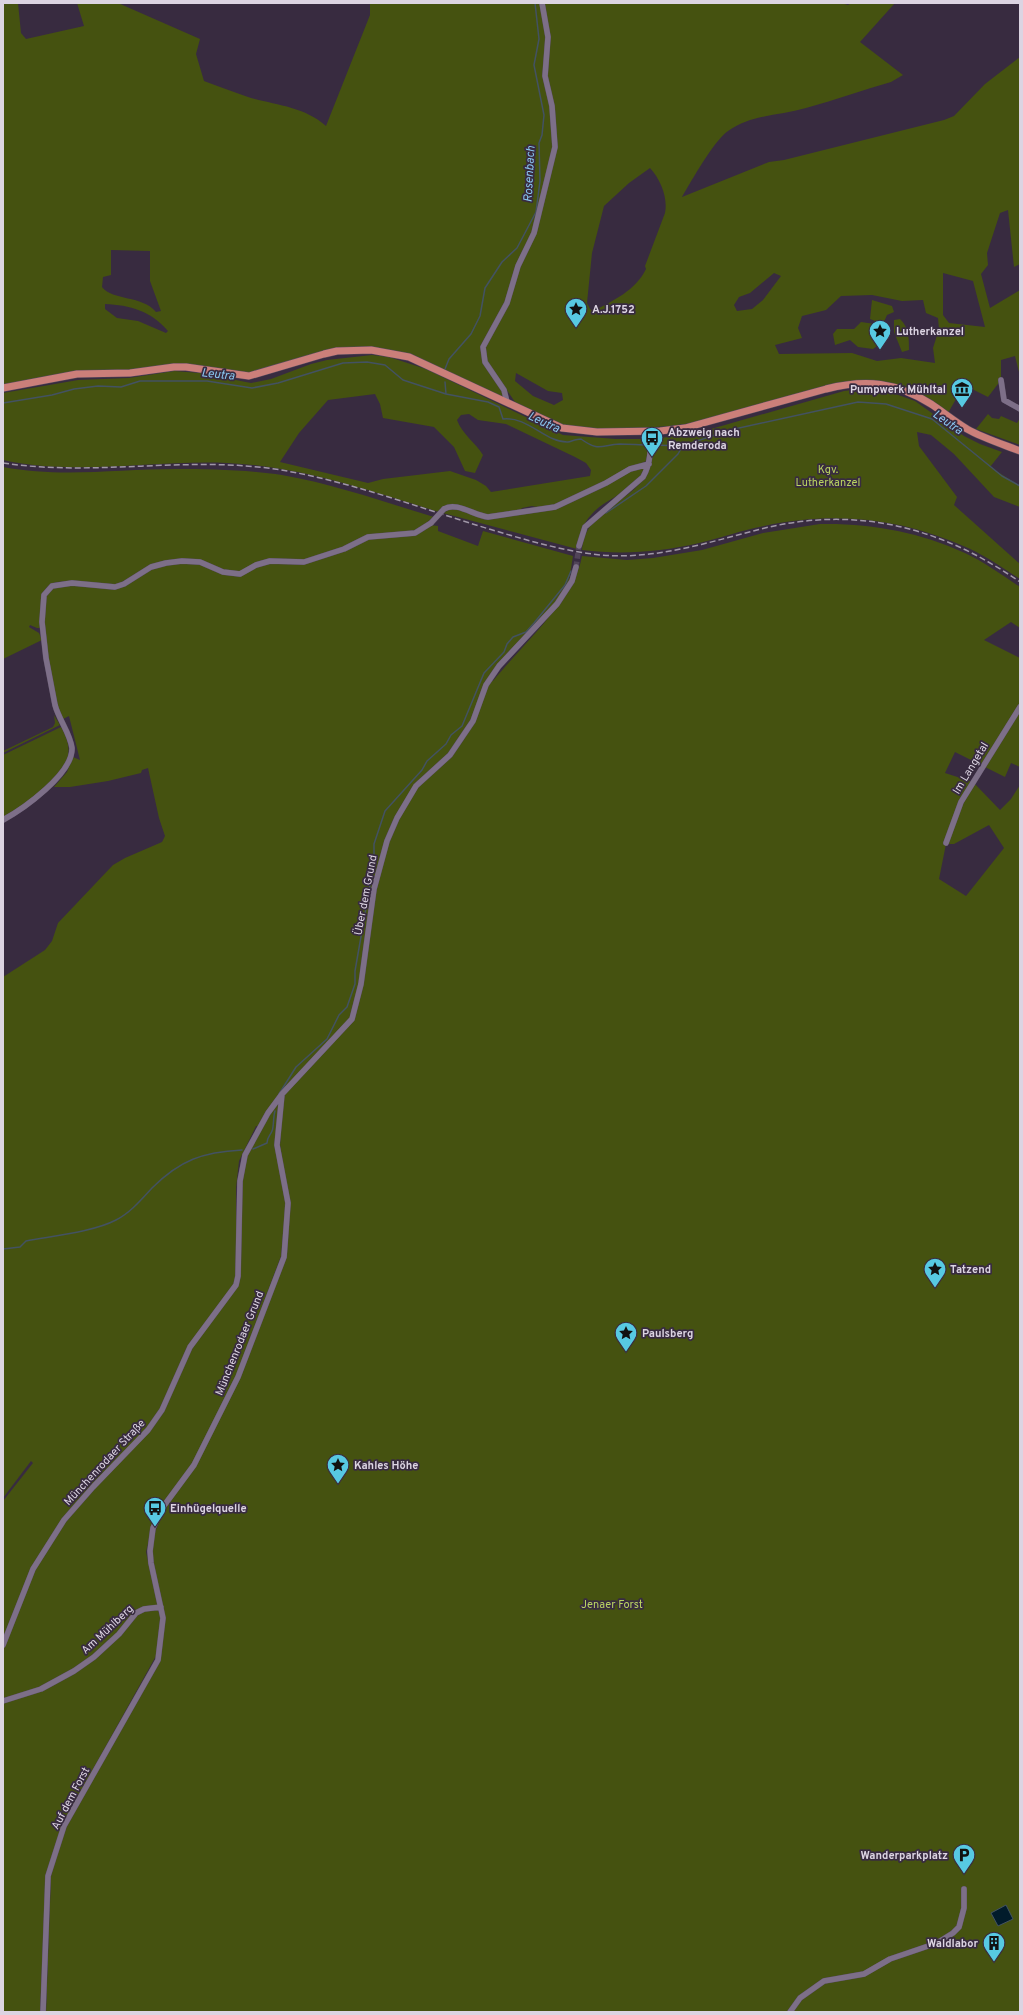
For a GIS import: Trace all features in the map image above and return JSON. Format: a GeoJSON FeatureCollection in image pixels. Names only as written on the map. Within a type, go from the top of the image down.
{"type":"FeatureCollection","features":[{"type":"Feature","properties":{"kind":"main road"},"geometry":{"type":"LineString","coordinates":[[3,388],[76,374],[130,372],[174,367],[186,367],[249,376],[337,351],[371,350],[409,357],[553,425],[572,430],[672,430],[698,425],[826,389],[856,383],[879,384],[899,389],[919,397],[978,435],[1020,451]]}},
{"type":"Feature","properties":{"kind":"street"},"geometry":{"type":"LineString","coordinates":[[507,402],[504,390],[485,362],[482,347],[507,303],[518,266],[534,233],[555,147],[552,111],[545,76],[548,36],[542,3]]}},
{"type":"Feature","properties":{"kind":"street"},"geometry":{"type":"LineString","coordinates":[[1001,380],[1004,400],[1020,409]]}},
{"type":"Feature","properties":{"kind":"street"},"geometry":{"type":"LineString","coordinates":[[579,546],[585,527],[606,507],[638,483],[649,464],[650,431]]}},
{"type":"Feature","properties":{"kind":"street"},"geometry":{"type":"LineString","coordinates":[[3,820],[21,808],[60,776],[69,763],[71,754],[69,738],[55,705],[44,640],[43,599],[45,592],[52,586],[72,582],[115,586],[124,584],[151,567],[182,561],[200,562],[223,572],[240,574],[256,565],[270,561],[304,562],[344,549],[368,537],[415,533],[431,523],[444,509],[453,506],[479,516],[488,517],[550,508],[565,503],[606,483],[630,468],[649,464]]}},
{"type":"Feature","properties":{"kind":"street","name":"Über dem Grund"},"geometry":{"type":"LineString","coordinates":[[282,1094],[352,1019],[362,984],[374,889],[387,841],[397,818],[416,786],[450,755],[473,721],[486,685],[499,666],[557,604],[572,581],[576,567]]}},
{"type":"Feature","properties":{"kind":"street","name":"Im Langetal"},"geometry":{"type":"LineString","coordinates":[[946,843],[961,802],[1020,707]]}},
{"type":"Feature","properties":{"kind":"street","name":"Münchenrodaer Grund"},"geometry":{"type":"LineString","coordinates":[[161,1607],[151,1563],[150,1551],[153,1528],[163,1507],[194,1465],[238,1377],[284,1257],[288,1203],[277,1145],[282,1094]]}},
{"type":"Feature","properties":{"kind":"street","name":"Münchenrodaer Straße"},"geometry":{"type":"LineString","coordinates":[[3,1646],[33,1569],[64,1520],[93,1487],[148,1430],[162,1410],[190,1347],[236,1285],[242,1163],[268,1113],[282,1094]]}},
{"type":"Feature","properties":{"kind":"street","name":"Am Mühlberg"},"geometry":{"type":"LineString","coordinates":[[3,1701],[42,1689],[74,1671],[94,1657],[119,1634],[136,1614],[144,1610],[161,1607]]}},
{"type":"Feature","properties":{"kind":"street","name":"Auf dem Forst"},"geometry":{"type":"LineString","coordinates":[[43,2012],[48,1876],[64,1826],[158,1660],[163,1618],[161,1607]]}},
{"type":"Feature","properties":{"kind":"street"},"geometry":{"type":"LineString","coordinates":[[790,2012],[800,1998],[824,1981],[864,1974],[890,1959],[937,1943],[953,1933],[959,1927],[964,1908],[964,1889]]}},
{"type":"Feature","properties":{"kind":"green space"},"geometry":{"type":"Polygon","coordinates":[[[3,3],[18,3],[21,33],[26,39],[84,26],[77,3],[118,3],[200,39],[196,54],[204,81],[248,97],[299,110],[317,119],[326,126],[370,15],[370,3],[841,3],[848,5],[851,3],[895,3],[860,42],[903,75],[891,82],[828,102],[796,111],[756,118],[737,125],[722,136],[703,162],[682,197],[769,162],[784,160],[944,120],[954,116],[985,84],[1020,57],[1020,264],[1014,267],[1008,210],[1000,213],[987,253],[988,265],[981,274],[990,308],[1020,290],[1020,376],[1015,356],[1001,360],[1001,380],[988,397],[964,385],[948,413],[930,402],[867,381],[692,423],[611,430],[568,426],[554,422],[515,402],[504,386],[501,389],[504,398],[411,356],[356,348],[249,374],[214,369],[129,370],[3,386],[3,3]],[[650,168],[629,183],[604,206],[592,253],[587,303],[593,311],[630,289],[642,276],[646,269],[645,266],[665,213],[666,207],[663,189],[650,168]],[[111,250],[111,275],[103,277],[102,287],[107,291],[143,303],[156,312],[161,311],[150,281],[150,251],[111,250]],[[774,273],[750,293],[739,297],[734,305],[737,311],[752,309],[763,300],[781,276],[774,273]],[[943,273],[943,315],[949,323],[985,327],[973,281],[943,273]],[[872,295],[841,296],[826,310],[802,316],[798,328],[802,338],[775,345],[779,354],[852,353],[877,361],[901,358],[935,363],[933,348],[939,329],[938,318],[926,313],[923,300],[902,301],[872,295]],[[105,304],[105,309],[117,318],[138,321],[166,333],[168,331],[154,318],[140,310],[105,304]],[[516,373],[515,381],[533,396],[554,405],[563,400],[562,393],[548,391],[516,373]]]}},
{"type":"Feature","properties":{"kind":"green space"},"geometry":{"type":"Polygon","coordinates":[[[872,300],[892,306],[894,312],[887,315],[883,324],[870,319],[872,300]]]}},
{"type":"Feature","properties":{"kind":"green space"},"geometry":{"type":"Polygon","coordinates":[[[900,319],[907,329],[909,342],[909,350],[902,352],[894,332],[894,320],[900,319]]]}},
{"type":"Feature","properties":{"kind":"green space"},"geometry":{"type":"Polygon","coordinates":[[[861,322],[875,324],[875,334],[880,344],[873,349],[858,347],[850,340],[835,345],[833,334],[837,329],[854,329],[861,322]]]}},
{"type":"Feature","properties":{"kind":"green space"},"geometry":{"type":"Polygon","coordinates":[[[372,355],[389,357],[426,369],[563,435],[616,439],[647,439],[649,445],[646,461],[565,502],[542,508],[532,506],[522,508],[520,511],[492,516],[457,506],[439,512],[361,488],[308,474],[254,465],[199,463],[58,467],[31,465],[3,460],[3,393],[78,380],[129,378],[174,371],[200,373],[251,383],[271,379],[311,364],[327,360],[372,355]],[[375,394],[328,400],[299,433],[280,462],[368,483],[383,479],[450,471],[476,480],[486,486],[491,492],[590,476],[591,470],[586,463],[575,457],[506,424],[478,420],[469,414],[461,415],[457,420],[462,430],[483,455],[475,473],[465,471],[454,447],[434,427],[383,418],[380,404],[375,394]]]}},
{"type":"Feature","properties":{"kind":"green space","name":"Kgv. Lutherkanzel"},"geometry":{"type":"Polygon","coordinates":[[[867,388],[890,392],[915,401],[964,436],[1002,452],[990,467],[1020,486],[1020,507],[994,497],[954,454],[931,435],[917,432],[919,446],[957,497],[954,505],[1020,564],[1020,579],[994,562],[968,548],[943,538],[893,524],[842,518],[790,521],[670,549],[641,552],[597,552],[582,550],[586,533],[595,520],[634,490],[645,477],[652,461],[653,439],[697,433],[844,391],[867,388]]]}},
{"type":"Feature","properties":{"kind":"green space"},"geometry":{"type":"Polygon","coordinates":[[[988,414],[992,418],[999,419],[1001,416],[1017,423],[1020,418],[1020,445],[976,429],[988,414]]]}},
{"type":"Feature","properties":{"kind":"green space"},"geometry":{"type":"Polygon","coordinates":[[[645,466],[641,475],[629,488],[605,503],[588,519],[582,531],[577,549],[443,513],[453,508],[479,517],[551,509],[624,473],[645,466]]]}},
{"type":"Feature","properties":{"kind":"green space"},"geometry":{"type":"Polygon","coordinates":[[[3,467],[46,472],[189,469],[270,473],[340,488],[434,517],[414,532],[378,534],[344,548],[304,561],[278,559],[244,571],[231,572],[212,565],[165,561],[115,585],[72,581],[56,582],[47,587],[42,595],[40,628],[30,625],[29,627],[39,633],[42,640],[3,659],[3,467]]]}},
{"type":"Feature","properties":{"kind":"green space","name":"Jenaer Forst"},"geometry":{"type":"Polygon","coordinates":[[[820,524],[858,525],[894,530],[930,539],[965,553],[1020,587],[1020,628],[1011,622],[984,640],[1020,658],[1020,767],[1011,763],[1005,777],[955,752],[945,773],[973,782],[1000,810],[1011,799],[1020,785],[1020,2012],[46,2012],[51,1876],[65,1827],[159,1661],[164,1618],[152,1551],[155,1532],[165,1508],[201,1456],[239,1379],[286,1258],[290,1204],[280,1145],[281,1127],[277,1127],[276,1145],[286,1203],[281,1256],[236,1376],[198,1455],[161,1507],[152,1526],[146,1552],[158,1606],[143,1608],[134,1612],[118,1633],[92,1656],[73,1670],[41,1687],[3,1699],[3,1650],[34,1570],[65,1520],[93,1488],[149,1432],[164,1411],[192,1347],[205,1327],[237,1286],[240,1267],[241,1169],[245,1155],[262,1126],[256,1126],[239,1161],[236,1188],[236,1275],[234,1285],[189,1346],[161,1410],[147,1430],[92,1486],[63,1519],[32,1569],[3,1641],[3,1501],[33,1463],[31,1461],[3,1498],[3,977],[45,950],[52,941],[58,923],[113,865],[125,858],[162,842],[165,836],[159,818],[148,768],[142,770],[141,773],[108,781],[70,787],[54,787],[67,772],[73,757],[80,760],[69,716],[61,720],[57,709],[44,625],[45,599],[47,593],[53,587],[72,584],[115,588],[125,586],[152,569],[166,564],[199,564],[223,574],[240,576],[263,564],[278,562],[305,563],[345,551],[368,538],[415,535],[430,525],[438,526],[438,531],[478,546],[483,531],[573,556],[569,581],[556,602],[487,679],[493,681],[558,605],[569,589],[577,572],[582,556],[627,560],[653,558],[702,550],[763,533],[820,524]],[[989,825],[954,844],[946,844],[939,879],[966,896],[1004,848],[989,825]]]}},
{"type":"Feature","properties":{"kind":"green space"},"geometry":{"type":"Polygon","coordinates":[[[54,715],[60,725],[3,753],[3,751],[53,727],[55,723],[54,715]]]}},
{"type":"Feature","properties":{"kind":"green space"},"geometry":{"type":"Polygon","coordinates":[[[61,727],[68,744],[68,756],[65,764],[51,782],[41,791],[20,807],[3,817],[3,755],[61,727]]]}},
{"type":"Feature","properties":{"kind":"green space"},"geometry":{"type":"Polygon","coordinates":[[[158,1610],[161,1619],[157,1654],[62,1825],[46,1875],[40,2012],[3,2012],[3,1703],[75,1673],[136,1615],[145,1611],[158,1610]]]}},
{"type":"Feature","properties":{"kind":"water"},"geometry":{"type":"Polygon","coordinates":[[[1006,1905],[1013,1919],[998,1926],[991,1913],[1006,1905]]]}},
{"type":"Feature","properties":{"kind":"waterway","name":"Rosenbach"},"geometry":{"type":"LineString","coordinates":[[445,369],[449,359],[471,334],[480,316],[485,288],[502,262],[517,248],[536,212],[540,181],[539,143],[542,135],[544,115],[534,65],[539,39],[535,3]]}},
{"type":"Feature","properties":{"kind":"waterway","name":"Leutra"},"geometry":{"type":"LineString","coordinates":[[3,403],[52,395],[74,389],[98,386],[121,387],[140,381],[207,381],[252,388],[278,383],[343,363],[367,362],[385,365],[403,380],[446,394],[488,402],[499,407],[503,419],[521,421],[560,441],[568,442],[581,439],[596,447],[620,444],[649,445]]}},
{"type":"Feature","properties":{"kind":"waterway","name":"Rosenbach"},"geometry":{"type":"LineString","coordinates":[[445,382],[446,394]]}},
{"type":"Feature","properties":{"kind":"waterway","name":"Leutra"},"geometry":{"type":"LineString","coordinates":[[653,445],[682,446],[730,430],[858,402],[886,404],[932,419],[1002,476],[1020,486]]}},
{"type":"Feature","properties":{"kind":"waterway"},"geometry":{"type":"LineString","coordinates":[[606,513],[646,486],[678,454],[682,447]]}},
{"type":"Feature","properties":{"kind":"waterway"},"geometry":{"type":"LineString","coordinates":[[279,1094],[296,1067],[327,1039],[339,1015],[347,1007],[355,984],[355,971],[374,862],[374,844],[385,811],[422,770],[427,761],[446,744],[451,735],[462,726],[484,673],[504,652],[507,644],[513,637],[526,632],[534,623],[565,585],[571,571]]}},
{"type":"Feature","properties":{"kind":"waterway"},"geometry":{"type":"LineString","coordinates":[[253,1149],[267,1143],[273,1129],[275,1111]]}},
{"type":"Feature","properties":{"kind":"waterway"},"geometry":{"type":"LineString","coordinates":[[3,1249],[20,1247],[26,1241],[84,1231],[107,1224],[126,1214],[162,1178],[182,1164],[193,1159],[215,1153],[242,1150]]}},
{"type":"Feature","properties":{"kind":"tunnel"},"geometry":{"type":"LineString","coordinates":[[576,567],[579,546]]}},
{"type":"Feature","properties":{"kind":"railway"},"geometry":{"type":"LineString","coordinates":[[3,463],[38,467],[72,468],[212,465],[246,466],[281,470],[360,488],[531,541],[573,551],[601,555],[642,555],[682,549],[761,529],[796,522],[830,519],[864,521],[896,526],[928,535],[960,547],[990,563],[1020,582]]}},
{"type":"Feature","properties":{"kind":"place","name":"A.J.1752"},"geometry":{"type":"Point","coordinates":[576,328]}},
{"type":"Feature","properties":{"kind":"place","name":"Lutherkanzel"},"geometry":{"type":"Point","coordinates":[880,350]}},
{"type":"Feature","properties":{"kind":"place","name":"Pumpwerk Mühltal"},"geometry":{"type":"Point","coordinates":[962,408]}},
{"type":"Feature","properties":{"kind":"place","name":"Abzweig nach Remderoda"},"geometry":{"type":"Point","coordinates":[652,458]}},
{"type":"Feature","properties":{"kind":"place","name":"Tatzend"},"geometry":{"type":"Point","coordinates":[935,1288]}},
{"type":"Feature","properties":{"kind":"place","name":"Paulsberg"},"geometry":{"type":"Point","coordinates":[626,1352]}},
{"type":"Feature","properties":{"kind":"place","name":"Kahles Höhe"},"geometry":{"type":"Point","coordinates":[338,1484]}},
{"type":"Feature","properties":{"kind":"place","name":"Einhügelquelle"},"geometry":{"type":"Point","coordinates":[155,1528]}},
{"type":"Feature","properties":{"kind":"place","name":"Wanderparkplatz"},"geometry":{"type":"Point","coordinates":[964,1874]}},
{"type":"Feature","properties":{"kind":"place","name":"Waldlabor"},"geometry":{"type":"Point","coordinates":[994,1962]}}]}
